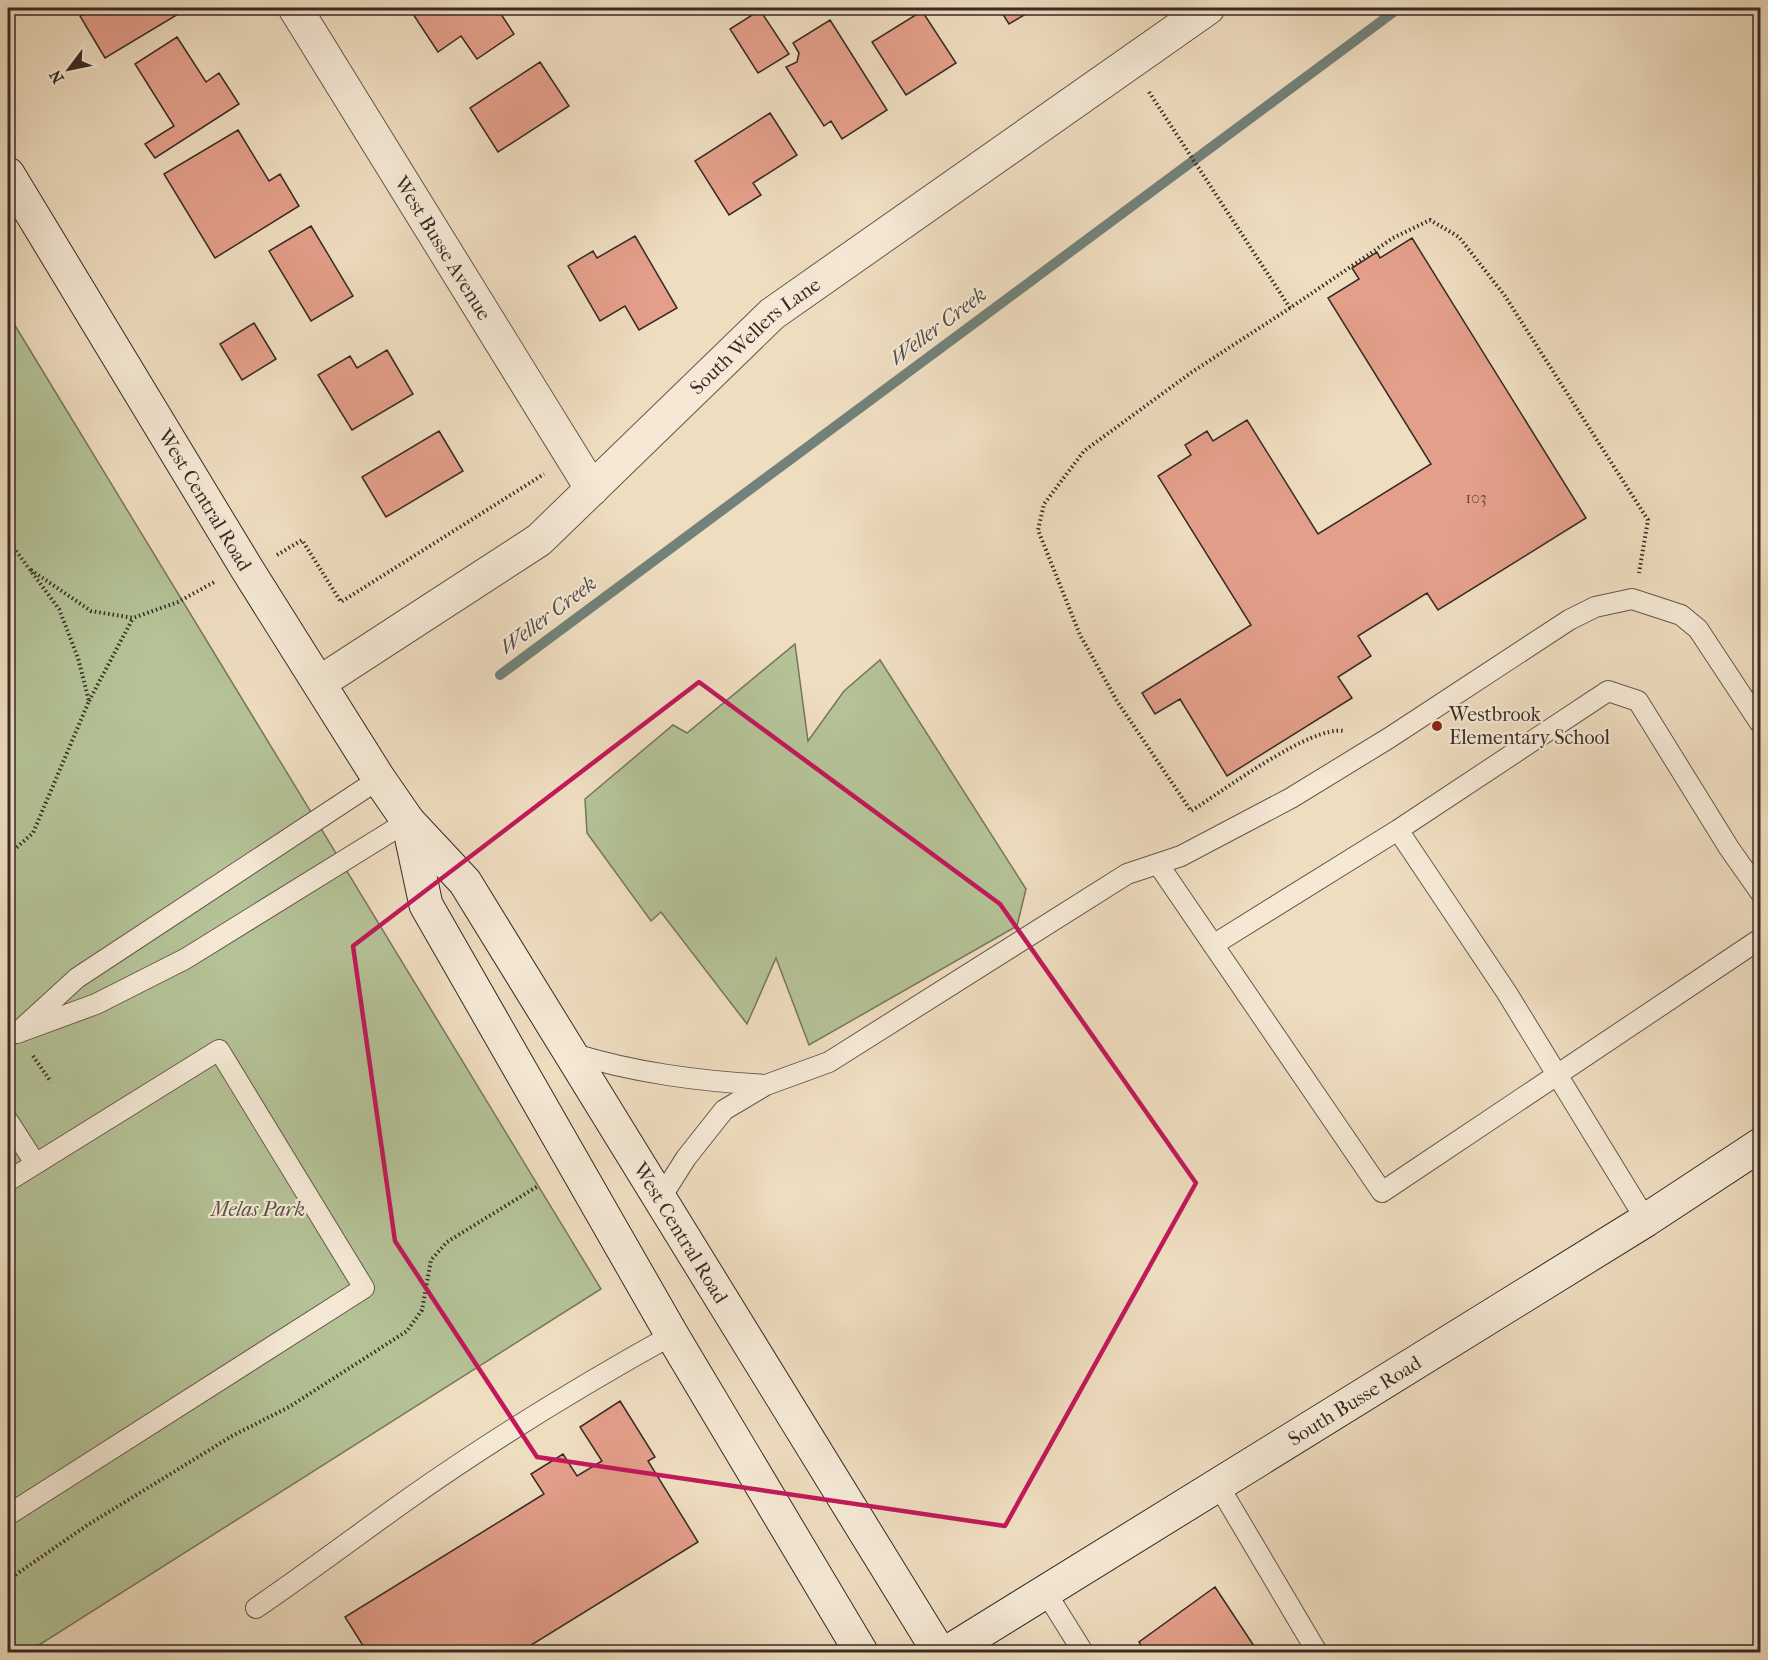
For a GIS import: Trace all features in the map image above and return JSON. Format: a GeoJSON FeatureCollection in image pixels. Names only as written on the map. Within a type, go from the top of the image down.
{"type":"FeatureCollection","features":[{"type":"Feature","properties":{"kind":"main road","name":"West Busse Avenue"},"geometry":{"type":"LineString","coordinates":[[295,8],[592,489]]}},
{"type":"Feature","properties":{"kind":"main road","name":"South Wellers Lane"},"geometry":{"type":"LineString","coordinates":[[319,682],[539,540],[771,314],[1208,8]]}},
{"type":"Feature","properties":{"kind":"main road","name":"West Central Road"},"geometry":{"type":"LineString","coordinates":[[8,174],[379,779],[408,821],[465,882],[939,1653]]}},
{"type":"Feature","properties":{"kind":"main road","name":"West Central Road"},"geometry":{"type":"LineString","coordinates":[[408,821],[426,905],[672,1335],[861,1653]]}},
{"type":"Feature","properties":{"kind":"main road","name":"South Busse Road"},"geometry":{"type":"LineString","coordinates":[[948,1653],[1217,1483],[1646,1220],[1761,1145]]}},
{"type":"Feature","properties":{"kind":"lane"},"geometry":{"type":"LineString","coordinates":[[660,1199],[686,1158],[724,1110],[766,1085],[829,1062],[1127,874],[1181,856],[1291,798],[1389,738],[1569,620],[1595,607],[1632,599],[1681,615],[1698,629],[1761,723]]}},
{"type":"Feature","properties":{"kind":"lane"},"geometry":{"type":"LineString","coordinates":[[1213,945],[1398,830],[1608,691],[1638,701],[1729,848],[1761,892]]}},
{"type":"Feature","properties":{"kind":"lane"},"geometry":{"type":"LineString","coordinates":[[12,1036],[77,978],[379,779]]}},
{"type":"Feature","properties":{"kind":"lane"},"geometry":{"type":"LineString","coordinates":[[12,1036],[96,1004],[185,959],[408,821]]}},
{"type":"Feature","properties":{"kind":"lane"},"geometry":{"type":"LineString","coordinates":[[1398,830],[1449,903],[1646,1220]]}},
{"type":"Feature","properties":{"kind":"lane"},"geometry":{"type":"LineString","coordinates":[[1158,864],[1382,1192],[1761,939]]}},
{"type":"Feature","properties":{"kind":"lane"},"geometry":{"type":"LineString","coordinates":[[8,1181],[219,1050],[364,1288],[8,1515]]}},
{"type":"Feature","properties":{"kind":"lane"},"geometry":{"type":"LineString","coordinates":[[571,1053],[633,1071],[704,1082],[766,1085]]}},
{"type":"Feature","properties":{"kind":"lane"},"geometry":{"type":"LineString","coordinates":[[8,1121],[35,1163]]}},
{"type":"Feature","properties":{"kind":"lane"},"geometry":{"type":"LineString","coordinates":[[256,1608],[338,1552],[405,1502],[568,1394],[672,1335]]}},
{"type":"Feature","properties":{"kind":"lane"},"geometry":{"type":"LineString","coordinates":[[1217,1483],[1317,1653]]}},
{"type":"Feature","properties":{"kind":"lane"},"geometry":{"type":"LineString","coordinates":[[1045,1591],[1083,1653]]}},
{"type":"Feature","properties":{"kind":"path"},"geometry":{"type":"LineString","coordinates":[[1157,104],[1231,214],[1290,308]]}},
{"type":"Feature","properties":{"kind":"path"},"geometry":{"type":"LineString","coordinates":[[1389,738],[1333,729],[1287,750],[1191,812],[1117,701],[1080,634],[1038,530],[1044,504],[1084,451],[1192,372],[1393,238],[1430,220],[1459,237],[1505,296],[1648,520],[1642,563],[1632,599]]}},
{"type":"Feature","properties":{"kind":"path"},"geometry":{"type":"LineString","coordinates":[[302,540],[341,602],[547,472],[566,449]]}},
{"type":"Feature","properties":{"kind":"path"},"geometry":{"type":"LineString","coordinates":[[8,540],[59,609],[78,658],[89,701]]}},
{"type":"Feature","properties":{"kind":"path"},"geometry":{"type":"LineString","coordinates":[[31,570],[91,611],[133,618],[178,602],[218,581]]}},
{"type":"Feature","properties":{"kind":"path"},"geometry":{"type":"LineString","coordinates":[[8,855],[33,833],[89,701],[133,618]]}},
{"type":"Feature","properties":{"kind":"path"},"geometry":{"type":"LineString","coordinates":[[8,1580],[86,1526],[232,1436],[289,1407],[407,1331],[422,1310],[431,1260],[436,1251],[538,1186]]}},
{"type":"Feature","properties":{"kind":"highlighted area"},"geometry":{"type":"Polygon","coordinates":[[[699,682],[1000,904],[1196,1183],[1005,1526],[537,1457],[395,1241],[353,946],[699,682]]]}},
{"type":"Feature","properties":{"kind":"green space","name":"Melas Park"},"geometry":{"type":"Polygon","coordinates":[[[8,314],[601,1289],[28,1652],[8,1652],[8,314]]]}},
{"type":"Feature","properties":{"kind":"green space"},"geometry":{"type":"Polygon","coordinates":[[[795,644],[808,741],[844,691],[880,660],[1026,889],[1017,926],[809,1045],[776,958],[747,1024],[661,912],[651,921],[587,833],[585,799],[673,725],[687,733],[795,644]]]}},
{"type":"Feature","properties":{"kind":"building"},"geometry":{"type":"Polygon","coordinates":[[[94,8],[177,8],[180,13],[105,58],[80,16],[94,8]]]}},
{"type":"Feature","properties":{"kind":"building"},"geometry":{"type":"Polygon","coordinates":[[[409,8],[497,8],[514,34],[477,59],[461,36],[438,52],[409,8]]]}},
{"type":"Feature","properties":{"kind":"building"},"geometry":{"type":"Polygon","coordinates":[[[999,8],[1036,8],[1009,24],[999,8]]]}},
{"type":"Feature","properties":{"kind":"building"},"geometry":{"type":"Polygon","coordinates":[[[760,10],[789,54],[758,73],[730,29],[760,10]]]}},
{"type":"Feature","properties":{"kind":"building"},"geometry":{"type":"Polygon","coordinates":[[[922,11],[956,63],[906,95],[872,42],[922,11]]]}},
{"type":"Feature","properties":{"kind":"building"},"geometry":{"type":"Polygon","coordinates":[[[830,20],[887,110],[842,139],[831,121],[824,126],[786,67],[797,62],[799,53],[793,43],[830,20]]]}},
{"type":"Feature","properties":{"kind":"building"},"geometry":{"type":"Polygon","coordinates":[[[177,37],[206,82],[219,73],[239,104],[155,158],[145,144],[174,126],[135,64],[177,37]]]}},
{"type":"Feature","properties":{"kind":"building"},"geometry":{"type":"Polygon","coordinates":[[[540,62],[569,106],[498,152],[470,108],[540,62]]]}},
{"type":"Feature","properties":{"kind":"building"},"geometry":{"type":"Polygon","coordinates":[[[770,113],[797,155],[753,183],[761,195],[729,215],[695,161],[770,113]]]}},
{"type":"Feature","properties":{"kind":"building"},"geometry":{"type":"Polygon","coordinates":[[[238,130],[269,181],[280,174],[299,206],[215,258],[164,174],[238,130]]]}},
{"type":"Feature","properties":{"kind":"building"},"geometry":{"type":"Polygon","coordinates":[[[311,226],[353,296],[311,321],[269,251],[311,226]]]}},
{"type":"Feature","properties":{"kind":"building"},"geometry":{"type":"Polygon","coordinates":[[[635,236],[677,308],[639,330],[625,306],[600,321],[568,266],[593,251],[597,258],[635,236]]]}},
{"type":"Feature","properties":{"kind":"building"},"geometry":{"type":"Polygon","coordinates":[[[1412,238],[1586,518],[1438,610],[1427,593],[1358,636],[1371,656],[1338,677],[1352,698],[1227,776],[1180,699],[1155,714],[1142,693],[1251,625],[1158,476],[1191,455],[1185,445],[1207,431],[1213,441],[1247,420],[1318,534],[1431,464],[1328,298],[1359,279],[1352,268],[1377,252],[1380,258],[1412,238]]]}},
{"type":"Feature","properties":{"kind":"building"},"geometry":{"type":"Polygon","coordinates":[[[254,323],[276,359],[242,380],[220,344],[254,323]]]}},
{"type":"Feature","properties":{"kind":"building"},"geometry":{"type":"Polygon","coordinates":[[[387,350],[413,394],[352,430],[318,375],[350,356],[357,368],[387,350]]]}},
{"type":"Feature","properties":{"kind":"building"},"geometry":{"type":"Polygon","coordinates":[[[439,431],[463,471],[386,517],[362,477],[439,431]]]}},
{"type":"Feature","properties":{"kind":"building"},"geometry":{"type":"Polygon","coordinates":[[[620,1401],[655,1457],[648,1461],[698,1542],[520,1652],[367,1652],[345,1617],[544,1494],[531,1474],[563,1454],[577,1476],[602,1461],[580,1427],[620,1401]]]}},
{"type":"Feature","properties":{"kind":"building"},"geometry":{"type":"Polygon","coordinates":[[[1215,1587],[1258,1652],[1145,1652],[1139,1642],[1215,1587]]]}},
{"type":"Feature","properties":{"kind":"waterway","name":"Weller Creek"},"geometry":{"type":"LineString","coordinates":[[500,675],[1399,8]]}},
{"type":"Feature","properties":{"kind":"place","name":"Westbrook Elementary School"},"geometry":{"type":"Point","coordinates":[1437,726]}}]}
